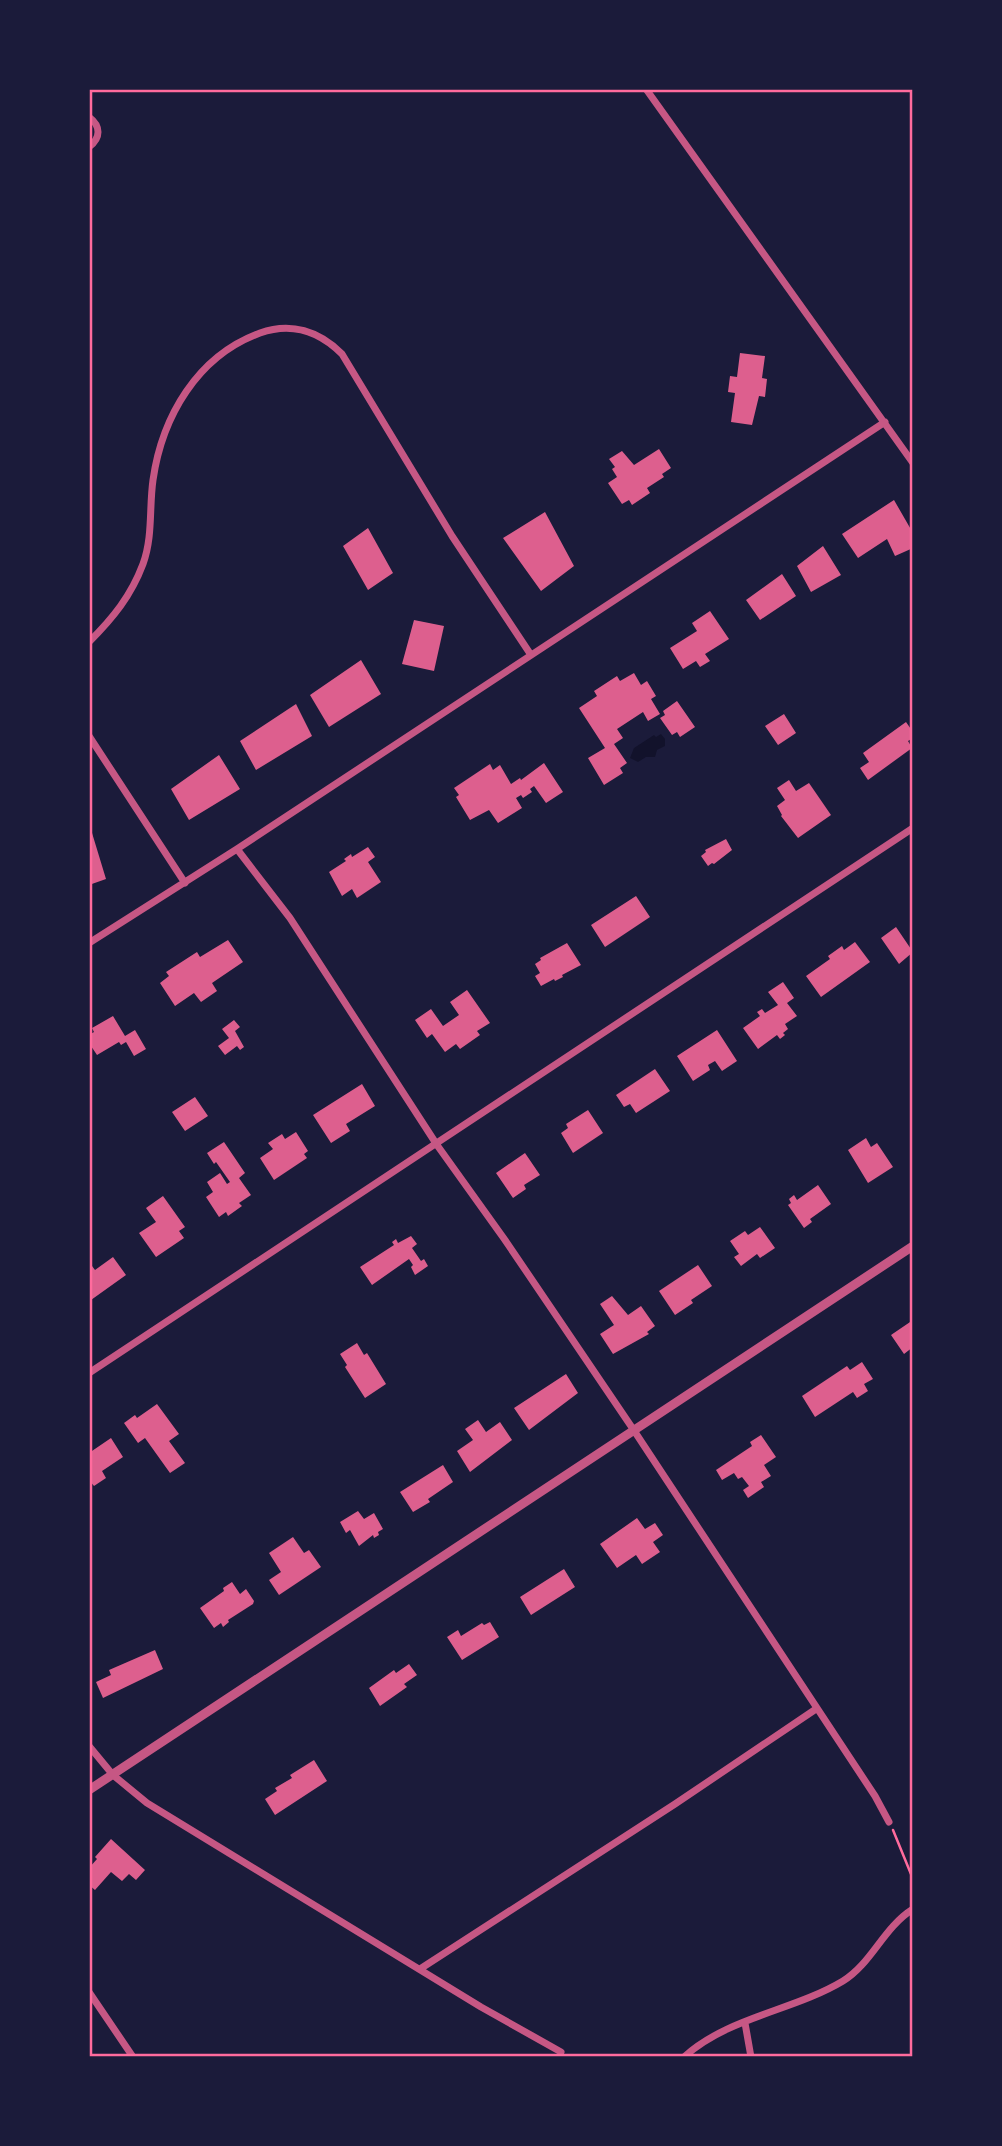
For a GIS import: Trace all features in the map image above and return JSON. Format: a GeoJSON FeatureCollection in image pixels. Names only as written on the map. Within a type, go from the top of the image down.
{"type":"FeatureCollection","features":[{"type":"Feature","properties":{"kind":"street"},"geometry":{"type":"LineString","coordinates":[[646,89],[913,463]]}},
{"type":"Feature","properties":{"kind":"street"},"geometry":{"type":"LineString","coordinates":[[89,117],[97,124],[99,132],[96,142],[89,147]]}},
{"type":"Feature","properties":{"kind":"street"},"geometry":{"type":"LineString","coordinates":[[89,642],[115,616],[130,594],[144,560],[151,524],[156,462],[174,409],[196,378],[223,353],[255,335],[273,328],[289,327],[323,338],[342,355],[452,536],[531,655]]}},
{"type":"Feature","properties":{"kind":"street"},"geometry":{"type":"LineString","coordinates":[[89,943],[237,849],[885,422]]}},
{"type":"Feature","properties":{"kind":"street"},"geometry":{"type":"LineString","coordinates":[[89,736],[185,883]]}},
{"type":"Feature","properties":{"kind":"street"},"geometry":{"type":"LineString","coordinates":[[89,1373],[913,828]]}},
{"type":"Feature","properties":{"kind":"street"},"geometry":{"type":"LineString","coordinates":[[237,849],[290,918],[437,1145],[633,1429],[889,1822]]}},
{"type":"Feature","properties":{"kind":"street"},"geometry":{"type":"LineString","coordinates":[[89,1790],[913,1246]]}},
{"type":"Feature","properties":{"kind":"street"},"geometry":{"type":"LineString","coordinates":[[419,1969],[817,1709]]}},
{"type":"Feature","properties":{"kind":"street"},"geometry":{"type":"LineString","coordinates":[[89,1746],[130,1791],[158,1810],[481,2007],[561,2052]]}},
{"type":"Feature","properties":{"kind":"street"},"geometry":{"type":"LineString","coordinates":[[684,2057],[708,2039],[844,1980],[866,1961],[896,1922],[913,1909]]}},
{"type":"Feature","properties":{"kind":"street"},"geometry":{"type":"LineString","coordinates":[[89,1992],[133,2057]]}},
{"type":"Feature","properties":{"kind":"street"},"geometry":{"type":"LineString","coordinates":[[746,2023],[751,2057]]}},
{"type":"Feature","properties":{"kind":"path"},"geometry":{"type":"LineString","coordinates":[[889,1822],[913,1879]]}},
{"type":"Feature","properties":{"kind":"shaded area"},"geometry":{"type":"Polygon","coordinates":[[[661,734],[665,739],[665,746],[657,750],[655,757],[646,757],[638,762],[630,758],[634,748],[654,735],[656,737],[661,734]]]}},
{"type":"Feature","properties":{"kind":"building"},"geometry":{"type":"Polygon","coordinates":[[[740,353],[765,356],[762,378],[767,379],[765,397],[759,396],[752,425],[731,422],[735,393],[728,392],[730,376],[737,377],[740,353]]]}},
{"type":"Feature","properties":{"kind":"building"},"geometry":{"type":"Polygon","coordinates":[[[659,449],[671,468],[662,474],[664,477],[647,488],[650,493],[632,505],[629,500],[622,504],[608,483],[617,477],[612,469],[615,467],[609,459],[622,451],[634,465],[659,449]]]}},
{"type":"Feature","properties":{"kind":"building"},"geometry":{"type":"Polygon","coordinates":[[[894,500],[913,533],[913,548],[895,556],[887,539],[858,558],[842,534],[894,500]]]}},
{"type":"Feature","properties":{"kind":"building"},"geometry":{"type":"Polygon","coordinates":[[[545,512],[574,566],[541,591],[503,538],[545,512]]]}},
{"type":"Feature","properties":{"kind":"building"},"geometry":{"type":"Polygon","coordinates":[[[368,528],[393,573],[368,590],[343,546],[368,528]]]}},
{"type":"Feature","properties":{"kind":"building"},"geometry":{"type":"Polygon","coordinates":[[[823,546],[841,575],[811,592],[797,566],[823,546]]]}},
{"type":"Feature","properties":{"kind":"building"},"geometry":{"type":"Polygon","coordinates":[[[782,574],[796,596],[760,620],[746,600],[782,574]]]}},
{"type":"Feature","properties":{"kind":"building"},"geometry":{"type":"Polygon","coordinates":[[[710,611],[729,639],[705,654],[710,661],[700,667],[696,661],[683,669],[670,648],[697,631],[692,623],[710,611]]]}},
{"type":"Feature","properties":{"kind":"building"},"geometry":{"type":"Polygon","coordinates":[[[414,620],[444,626],[434,671],[402,664],[414,620]]]}},
{"type":"Feature","properties":{"kind":"building"},"geometry":{"type":"Polygon","coordinates":[[[361,660],[381,694],[329,727],[310,695],[361,660]]]}},
{"type":"Feature","properties":{"kind":"building"},"geometry":{"type":"Polygon","coordinates":[[[634,673],[641,685],[647,681],[656,696],[651,699],[660,714],[648,721],[643,712],[617,729],[623,738],[614,744],[627,763],[620,768],[623,773],[604,785],[588,758],[605,748],[579,708],[597,696],[594,691],[617,676],[620,681],[634,673]]]}},
{"type":"Feature","properties":{"kind":"building"},"geometry":{"type":"Polygon","coordinates":[[[677,701],[695,727],[680,737],[677,732],[672,735],[660,718],[665,715],[663,711],[677,701]]]}},
{"type":"Feature","properties":{"kind":"building"},"geometry":{"type":"Polygon","coordinates":[[[296,704],[312,736],[256,770],[240,741],[296,704]]]}},
{"type":"Feature","properties":{"kind":"building"},"geometry":{"type":"Polygon","coordinates":[[[784,714],[796,733],[778,745],[765,726],[784,714]]]}},
{"type":"Feature","properties":{"kind":"building"},"geometry":{"type":"Polygon","coordinates":[[[906,722],[913,732],[913,738],[908,741],[912,748],[868,780],[860,768],[869,762],[863,753],[906,722]]]}},
{"type":"Feature","properties":{"kind":"building"},"geometry":{"type":"Polygon","coordinates":[[[219,755],[240,789],[189,820],[171,789],[219,755]]]}},
{"type":"Feature","properties":{"kind":"building"},"geometry":{"type":"Polygon","coordinates":[[[544,763],[563,792],[546,803],[534,786],[530,789],[532,792],[523,798],[521,795],[516,798],[522,808],[498,823],[489,810],[470,820],[456,797],[459,795],[454,788],[490,764],[493,770],[500,765],[511,784],[544,763]]]}},
{"type":"Feature","properties":{"kind":"building"},"geometry":{"type":"Polygon","coordinates":[[[789,780],[796,791],[809,783],[831,815],[798,838],[781,816],[777,806],[785,800],[777,788],[789,780]]]}},
{"type":"Feature","properties":{"kind":"building"},"geometry":{"type":"Polygon","coordinates":[[[89,823],[106,879],[89,885],[89,823]]]}},
{"type":"Feature","properties":{"kind":"building"},"geometry":{"type":"Polygon","coordinates":[[[726,839],[732,850],[708,866],[701,856],[705,850],[726,839]]]}},
{"type":"Feature","properties":{"kind":"building"},"geometry":{"type":"Polygon","coordinates":[[[368,847],[375,857],[368,862],[381,882],[357,898],[352,889],[342,896],[329,872],[346,861],[344,859],[351,854],[352,857],[368,847]]]}},
{"type":"Feature","properties":{"kind":"building"},"geometry":{"type":"Polygon","coordinates":[[[636,896],[650,917],[605,947],[591,925],[636,896]]]}},
{"type":"Feature","properties":{"kind":"building"},"geometry":{"type":"Polygon","coordinates":[[[896,927],[913,952],[899,964],[881,938],[896,927]]]}},
{"type":"Feature","properties":{"kind":"building"},"geometry":{"type":"Polygon","coordinates":[[[228,940],[243,962],[212,983],[217,991],[201,1002],[194,993],[175,1006],[160,983],[169,976],[166,972],[197,952],[200,957],[228,940]]]}},
{"type":"Feature","properties":{"kind":"building"},"geometry":{"type":"Polygon","coordinates":[[[855,942],[870,962],[821,997],[806,976],[830,959],[828,956],[842,946],[844,950],[855,942]]]}},
{"type":"Feature","properties":{"kind":"building"},"geometry":{"type":"Polygon","coordinates":[[[567,943],[581,965],[562,975],[563,977],[541,986],[535,976],[540,973],[535,964],[540,958],[567,943]]]}},
{"type":"Feature","properties":{"kind":"building"},"geometry":{"type":"Polygon","coordinates":[[[783,982],[794,998],[787,1003],[797,1016],[785,1024],[788,1029],[783,1033],[785,1035],[780,1039],[777,1035],[758,1049],[743,1028],[760,1016],[757,1012],[762,1009],[765,1013],[778,1005],[768,992],[783,982]]]}},
{"type":"Feature","properties":{"kind":"building"},"geometry":{"type":"Polygon","coordinates":[[[467,990],[490,1023],[477,1031],[480,1035],[460,1049],[456,1044],[445,1052],[432,1034],[427,1038],[415,1020],[431,1009],[443,1026],[459,1015],[450,1002],[467,990]]]}},
{"type":"Feature","properties":{"kind":"building"},"geometry":{"type":"Polygon","coordinates":[[[113,1016],[125,1036],[135,1030],[146,1049],[134,1056],[126,1042],[121,1045],[119,1042],[97,1055],[89,1043],[89,1035],[94,1032],[92,1028],[113,1016]]]}},
{"type":"Feature","properties":{"kind":"building"},"geometry":{"type":"Polygon","coordinates":[[[234,1020],[240,1027],[235,1031],[244,1047],[240,1050],[237,1046],[225,1055],[218,1046],[229,1038],[222,1029],[234,1020]]]}},
{"type":"Feature","properties":{"kind":"building"},"geometry":{"type":"Polygon","coordinates":[[[717,1030],[737,1061],[722,1071],[715,1061],[708,1065],[710,1070],[693,1081],[677,1056],[717,1030]]]}},
{"type":"Feature","properties":{"kind":"building"},"geometry":{"type":"Polygon","coordinates":[[[655,1069],[670,1091],[636,1113],[630,1104],[624,1107],[616,1095],[655,1069]]]}},
{"type":"Feature","properties":{"kind":"building"},"geometry":{"type":"Polygon","coordinates":[[[362,1084],[375,1106],[346,1124],[350,1131],[331,1143],[313,1115],[362,1084]]]}},
{"type":"Feature","properties":{"kind":"building"},"geometry":{"type":"Polygon","coordinates":[[[195,1097],[208,1116],[185,1131],[172,1112],[195,1097]]]}},
{"type":"Feature","properties":{"kind":"building"},"geometry":{"type":"Polygon","coordinates":[[[588,1110],[603,1133],[573,1153],[561,1133],[568,1128],[566,1124],[588,1110]]]}},
{"type":"Feature","properties":{"kind":"building"},"geometry":{"type":"Polygon","coordinates":[[[296,1132],[308,1151],[304,1154],[307,1158],[274,1180],[260,1158],[273,1149],[268,1143],[282,1134],[285,1139],[296,1132]]]}},
{"type":"Feature","properties":{"kind":"building"},"geometry":{"type":"Polygon","coordinates":[[[866,1138],[871,1147],[877,1143],[893,1167],[868,1183],[848,1150],[866,1138]]]}},
{"type":"Feature","properties":{"kind":"building"},"geometry":{"type":"Polygon","coordinates":[[[224,1142],[245,1173],[239,1178],[251,1195],[239,1203],[242,1206],[228,1216],[226,1212],[219,1217],[206,1197],[213,1192],[207,1182],[220,1173],[227,1184],[230,1182],[207,1153],[224,1142]]]}},
{"type":"Feature","properties":{"kind":"building"},"geometry":{"type":"Polygon","coordinates":[[[525,1153],[540,1175],[524,1185],[526,1189],[513,1198],[496,1173],[525,1153]]]}},
{"type":"Feature","properties":{"kind":"building"},"geometry":{"type":"Polygon","coordinates":[[[818,1185],[831,1204],[810,1219],[812,1222],[804,1228],[788,1205],[791,1203],[789,1199],[794,1195],[797,1200],[818,1185]]]}},
{"type":"Feature","properties":{"kind":"building"},"geometry":{"type":"Polygon","coordinates":[[[163,1196],[185,1227],[179,1231],[184,1238],[156,1257],[139,1233],[156,1222],[146,1208],[163,1196]]]}},
{"type":"Feature","properties":{"kind":"building"},"geometry":{"type":"Polygon","coordinates":[[[760,1227],[775,1248],[760,1258],[757,1254],[741,1266],[734,1257],[739,1254],[730,1241],[745,1231],[748,1235],[760,1227]]]}},
{"type":"Feature","properties":{"kind":"building"},"geometry":{"type":"Polygon","coordinates":[[[411,1236],[417,1244],[412,1248],[428,1266],[415,1275],[409,1259],[372,1285],[360,1267],[394,1245],[392,1242],[396,1239],[398,1243],[411,1236]]]}},
{"type":"Feature","properties":{"kind":"building"},"geometry":{"type":"Polygon","coordinates":[[[113,1257],[126,1275],[91,1300],[89,1262],[95,1270],[113,1257]]]}},
{"type":"Feature","properties":{"kind":"building"},"geometry":{"type":"Polygon","coordinates":[[[698,1265],[712,1286],[675,1315],[659,1291],[698,1265]]]}},
{"type":"Feature","properties":{"kind":"building"},"geometry":{"type":"Polygon","coordinates":[[[612,1296],[628,1315],[641,1306],[655,1326],[647,1332],[649,1334],[613,1354],[600,1334],[614,1325],[600,1304],[612,1296]]]}},
{"type":"Feature","properties":{"kind":"building"},"geometry":{"type":"Polygon","coordinates":[[[913,1320],[913,1347],[904,1354],[891,1335],[913,1320]]]}},
{"type":"Feature","properties":{"kind":"building"},"geometry":{"type":"Polygon","coordinates":[[[357,1343],[364,1355],[367,1353],[386,1384],[365,1398],[340,1354],[357,1343]]]}},
{"type":"Feature","properties":{"kind":"building"},"geometry":{"type":"Polygon","coordinates":[[[862,1362],[873,1379],[864,1384],[868,1391],[857,1398],[853,1392],[815,1417],[802,1396],[847,1366],[850,1370],[862,1362]]]}},
{"type":"Feature","properties":{"kind":"building"},"geometry":{"type":"Polygon","coordinates":[[[566,1374],[578,1393],[529,1430],[514,1408],[566,1374]]]}},
{"type":"Feature","properties":{"kind":"building"},"geometry":{"type":"Polygon","coordinates":[[[157,1404],[179,1434],[169,1441],[185,1463],[170,1473],[145,1438],[138,1443],[124,1423],[135,1415],[137,1418],[157,1404]]]}},
{"type":"Feature","properties":{"kind":"building"},"geometry":{"type":"Polygon","coordinates":[[[478,1420],[486,1432],[500,1422],[512,1440],[470,1472],[457,1451],[473,1440],[465,1429],[478,1420]]]}},
{"type":"Feature","properties":{"kind":"building"},"geometry":{"type":"Polygon","coordinates":[[[761,1435],[776,1457],[764,1465],[771,1476],[761,1482],[764,1487],[748,1498],[743,1490],[749,1486],[742,1477],[738,1479],[734,1473],[722,1480],[716,1470],[752,1446],[750,1442],[761,1435]]]}},
{"type":"Feature","properties":{"kind":"building"},"geometry":{"type":"Polygon","coordinates":[[[111,1438],[123,1457],[102,1471],[106,1478],[94,1486],[89,1480],[89,1453],[111,1438]]]}},
{"type":"Feature","properties":{"kind":"building"},"geometry":{"type":"Polygon","coordinates":[[[443,1465],[453,1482],[428,1499],[430,1502],[413,1512],[400,1492],[443,1465]]]}},
{"type":"Feature","properties":{"kind":"building"},"geometry":{"type":"Polygon","coordinates":[[[358,1511],[364,1519],[374,1513],[383,1529],[378,1532],[379,1535],[374,1538],[373,1535],[359,1546],[350,1530],[346,1533],[340,1522],[358,1511]]]}},
{"type":"Feature","properties":{"kind":"building"},"geometry":{"type":"Polygon","coordinates":[[[637,1518],[645,1529],[655,1523],[663,1535],[653,1542],[660,1552],[642,1564],[636,1555],[617,1568],[600,1544],[637,1518]]]}},
{"type":"Feature","properties":{"kind":"building"},"geometry":{"type":"Polygon","coordinates":[[[293,1537],[304,1553],[309,1550],[321,1567],[279,1595],[269,1580],[281,1572],[269,1553],[293,1537]]]}},
{"type":"Feature","properties":{"kind":"building"},"geometry":{"type":"Polygon","coordinates":[[[564,1569],[575,1587],[531,1615],[520,1597],[564,1569]]]}},
{"type":"Feature","properties":{"kind":"building"},"geometry":{"type":"Polygon","coordinates":[[[232,1582],[240,1594],[246,1589],[254,1601],[253,1604],[228,1620],[223,1627],[221,1623],[214,1628],[200,1608],[232,1582]]]}},
{"type":"Feature","properties":{"kind":"building"},"geometry":{"type":"Polygon","coordinates":[[[490,1622],[499,1637],[462,1660],[447,1637],[458,1630],[461,1636],[482,1623],[484,1625],[490,1622]]]}},
{"type":"Feature","properties":{"kind":"building"},"geometry":{"type":"Polygon","coordinates":[[[155,1650],[163,1669],[103,1698],[96,1682],[111,1675],[109,1670],[155,1650]]]}},
{"type":"Feature","properties":{"kind":"building"},"geometry":{"type":"Polygon","coordinates":[[[409,1664],[417,1675],[404,1684],[407,1687],[380,1706],[369,1688],[394,1670],[396,1673],[409,1664]]]}},
{"type":"Feature","properties":{"kind":"building"},"geometry":{"type":"Polygon","coordinates":[[[314,1760],[327,1781],[275,1815],[265,1799],[277,1791],[275,1788],[292,1778],[290,1775],[314,1760]]]}},
{"type":"Feature","properties":{"kind":"building"},"geometry":{"type":"Polygon","coordinates":[[[111,1839],[145,1870],[136,1880],[129,1874],[122,1881],[111,1872],[95,1890],[89,1885],[89,1868],[111,1839]]]}}]}
